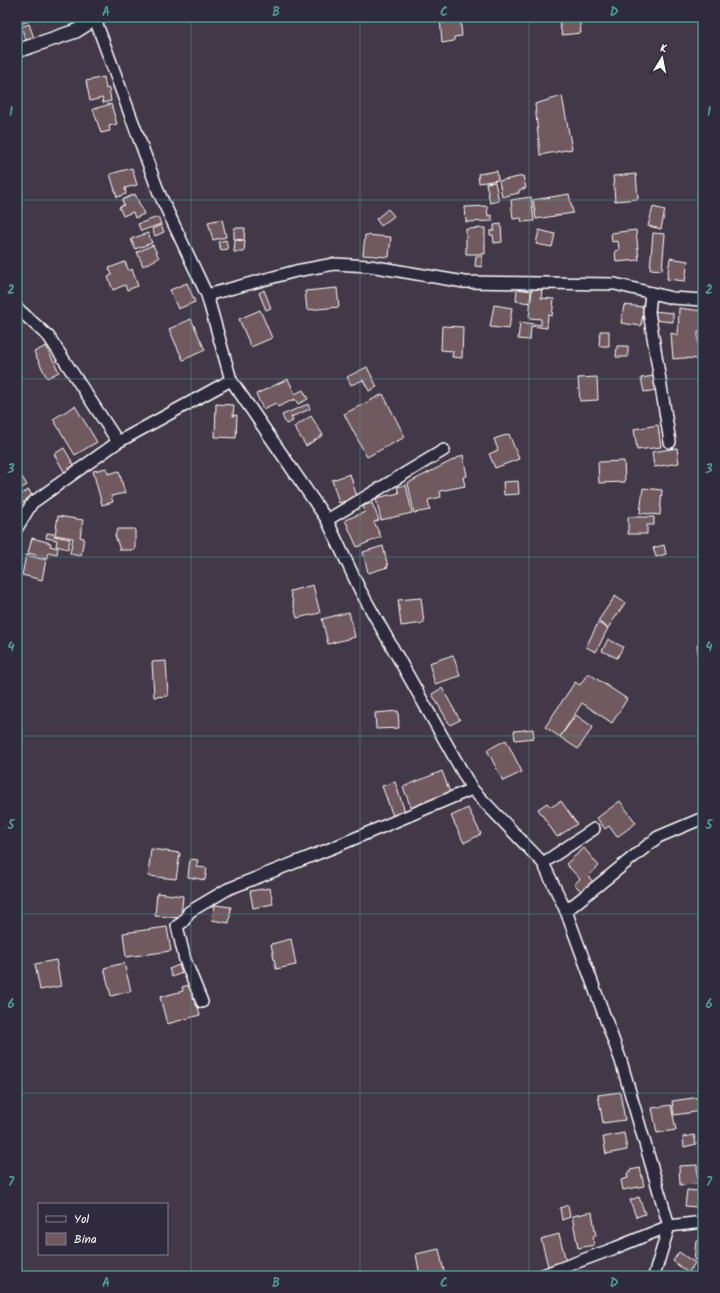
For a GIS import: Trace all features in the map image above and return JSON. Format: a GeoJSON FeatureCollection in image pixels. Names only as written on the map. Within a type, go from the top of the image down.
{"type":"FeatureCollection","features":[{"type":"Feature","properties":{"kind":"street"},"geometry":{"type":"LineString","coordinates":[[17,51],[76,31],[95,18],[159,193],[207,295],[231,380],[327,520],[360,590],[472,789],[543,863],[566,911],[621,1061],[669,1226],[654,1276]]}},
{"type":"Feature","properties":{"kind":"street"},"geometry":{"type":"LineString","coordinates":[[207,295],[296,271],[334,264],[370,266],[464,282],[615,284],[672,298],[703,300]]}},
{"type":"Feature","properties":{"kind":"street"},"geometry":{"type":"LineString","coordinates":[[650,293],[649,312],[670,442]]}},
{"type":"Feature","properties":{"kind":"street"},"geometry":{"type":"LineString","coordinates":[[17,308],[49,337],[118,442]]}},
{"type":"Feature","properties":{"kind":"street"},"geometry":{"type":"LineString","coordinates":[[17,528],[32,503],[118,442],[231,380]]}},
{"type":"Feature","properties":{"kind":"street"},"geometry":{"type":"LineString","coordinates":[[327,520],[444,450]]}},
{"type":"Feature","properties":{"kind":"street"},"geometry":{"type":"LineString","coordinates":[[202,1002],[185,960],[177,926],[183,922],[189,912],[228,889],[332,848],[472,789]]}},
{"type":"Feature","properties":{"kind":"street"},"geometry":{"type":"LineString","coordinates":[[566,911],[658,837],[703,818]]}},
{"type":"Feature","properties":{"kind":"street"},"geometry":{"type":"LineString","coordinates":[[543,863],[594,829]]}},
{"type":"Feature","properties":{"kind":"street"},"geometry":{"type":"LineString","coordinates":[[540,1276],[669,1226],[703,1222]]}},
{"type":"Feature","properties":{"kind":"building"},"geometry":{"type":"Polygon","coordinates":[[[28,17],[29,21],[20,24],[18,18],[28,17]]]}},
{"type":"Feature","properties":{"kind":"building"},"geometry":{"type":"Polygon","coordinates":[[[440,17],[460,17],[462,36],[454,37],[454,41],[442,43],[440,17]]]}},
{"type":"Feature","properties":{"kind":"building"},"geometry":{"type":"Polygon","coordinates":[[[579,18],[581,33],[562,35],[559,21],[579,18]]]}},
{"type":"Feature","properties":{"kind":"building"},"geometry":{"type":"Polygon","coordinates":[[[29,24],[34,38],[26,40],[21,27],[29,24]]]}},
{"type":"Feature","properties":{"kind":"building"},"geometry":{"type":"Polygon","coordinates":[[[104,77],[106,89],[109,88],[111,101],[103,103],[102,98],[90,101],[86,81],[104,77]]]}},
{"type":"Feature","properties":{"kind":"building"},"geometry":{"type":"Polygon","coordinates":[[[562,96],[572,149],[540,155],[535,104],[562,96]]]}},
{"type":"Feature","properties":{"kind":"building"},"geometry":{"type":"Polygon","coordinates":[[[111,104],[117,124],[109,126],[110,131],[101,133],[93,109],[111,104]]]}},
{"type":"Feature","properties":{"kind":"building"},"geometry":{"type":"Polygon","coordinates":[[[132,168],[137,185],[125,188],[126,194],[117,197],[110,174],[132,168]]]}},
{"type":"Feature","properties":{"kind":"building"},"geometry":{"type":"Polygon","coordinates":[[[497,171],[498,180],[479,183],[478,174],[497,171]]]}},
{"type":"Feature","properties":{"kind":"building"},"geometry":{"type":"Polygon","coordinates":[[[636,174],[638,199],[615,201],[613,176],[636,174]]]}},
{"type":"Feature","properties":{"kind":"building"},"geometry":{"type":"Polygon","coordinates":[[[523,176],[526,188],[519,190],[519,193],[502,197],[499,181],[523,176]]]}},
{"type":"Feature","properties":{"kind":"building"},"geometry":{"type":"Polygon","coordinates":[[[495,182],[499,201],[490,203],[486,183],[495,182]]]}},
{"type":"Feature","properties":{"kind":"building"},"geometry":{"type":"Polygon","coordinates":[[[135,194],[144,214],[135,218],[133,212],[123,216],[119,207],[124,205],[122,200],[135,194]]]}},
{"type":"Feature","properties":{"kind":"building"},"geometry":{"type":"Polygon","coordinates":[[[569,194],[573,213],[536,219],[533,200],[569,194]]]}},
{"type":"Feature","properties":{"kind":"building"},"geometry":{"type":"Polygon","coordinates":[[[531,197],[534,221],[522,222],[521,218],[513,219],[511,200],[531,197]]]}},
{"type":"Feature","properties":{"kind":"building"},"geometry":{"type":"Polygon","coordinates":[[[487,206],[488,216],[492,215],[492,221],[466,222],[465,207],[487,206]]]}},
{"type":"Feature","properties":{"kind":"building"},"geometry":{"type":"Polygon","coordinates":[[[653,207],[665,210],[661,229],[648,226],[653,207]]]}},
{"type":"Feature","properties":{"kind":"building"},"geometry":{"type":"Polygon","coordinates":[[[388,209],[394,216],[381,226],[376,219],[388,209]]]}},
{"type":"Feature","properties":{"kind":"building"},"geometry":{"type":"Polygon","coordinates":[[[158,217],[161,224],[141,231],[138,224],[158,217]]]}},
{"type":"Feature","properties":{"kind":"building"},"geometry":{"type":"Polygon","coordinates":[[[222,219],[226,237],[213,240],[208,222],[222,219]]]}},
{"type":"Feature","properties":{"kind":"building"},"geometry":{"type":"Polygon","coordinates":[[[501,224],[502,242],[494,243],[493,235],[490,235],[490,231],[494,231],[494,225],[501,224]]]}},
{"type":"Feature","properties":{"kind":"building"},"geometry":{"type":"Polygon","coordinates":[[[161,225],[164,232],[155,236],[152,229],[161,225]]]}},
{"type":"Feature","properties":{"kind":"building"},"geometry":{"type":"Polygon","coordinates":[[[234,228],[245,228],[244,240],[234,239],[234,228]]]}},
{"type":"Feature","properties":{"kind":"building"},"geometry":{"type":"Polygon","coordinates":[[[485,228],[485,254],[466,254],[466,229],[485,228]]]}},
{"type":"Feature","properties":{"kind":"building"},"geometry":{"type":"Polygon","coordinates":[[[539,230],[555,234],[552,247],[536,244],[539,230]]]}},
{"type":"Feature","properties":{"kind":"building"},"geometry":{"type":"Polygon","coordinates":[[[636,230],[639,260],[616,262],[615,251],[619,250],[618,241],[612,242],[611,233],[636,230]]]}},
{"type":"Feature","properties":{"kind":"building"},"geometry":{"type":"Polygon","coordinates":[[[148,233],[152,243],[135,249],[131,239],[148,233]]]}},
{"type":"Feature","properties":{"kind":"building"},"geometry":{"type":"Polygon","coordinates":[[[653,233],[665,234],[662,270],[650,269],[653,233]]]}},
{"type":"Feature","properties":{"kind":"building"},"geometry":{"type":"Polygon","coordinates":[[[365,235],[391,237],[389,257],[363,255],[365,235]]]}},
{"type":"Feature","properties":{"kind":"building"},"geometry":{"type":"Polygon","coordinates":[[[226,240],[228,249],[221,250],[218,242],[226,240]]]}},
{"type":"Feature","properties":{"kind":"building"},"geometry":{"type":"Polygon","coordinates":[[[235,240],[245,241],[244,252],[234,252],[235,240]]]}},
{"type":"Feature","properties":{"kind":"building"},"geometry":{"type":"Polygon","coordinates":[[[153,245],[159,258],[143,266],[137,252],[153,245]]]}},
{"type":"Feature","properties":{"kind":"building"},"geometry":{"type":"Polygon","coordinates":[[[476,256],[482,256],[482,267],[475,266],[476,256]]]}},
{"type":"Feature","properties":{"kind":"building"},"geometry":{"type":"Polygon","coordinates":[[[670,258],[688,261],[685,281],[667,279],[670,258]]]}},
{"type":"Feature","properties":{"kind":"building"},"geometry":{"type":"Polygon","coordinates":[[[125,262],[129,271],[132,269],[138,286],[127,290],[125,285],[113,290],[108,277],[112,275],[109,268],[125,262]]]}},
{"type":"Feature","properties":{"kind":"building"},"geometry":{"type":"Polygon","coordinates":[[[187,283],[195,302],[178,309],[170,290],[187,283]]]}},
{"type":"Feature","properties":{"kind":"building"},"geometry":{"type":"Polygon","coordinates":[[[337,288],[339,307],[307,310],[305,291],[337,288]]]}},
{"type":"Feature","properties":{"kind":"building"},"geometry":{"type":"Polygon","coordinates":[[[517,289],[531,291],[530,303],[516,301],[517,289]]]}},
{"type":"Feature","properties":{"kind":"building"},"geometry":{"type":"Polygon","coordinates":[[[532,289],[542,290],[541,298],[554,299],[552,316],[548,315],[547,328],[531,326],[530,340],[518,339],[520,322],[541,325],[541,319],[529,318],[532,289]]]}},
{"type":"Feature","properties":{"kind":"building"},"geometry":{"type":"Polygon","coordinates":[[[264,290],[271,308],[266,310],[259,293],[264,290]]]}},
{"type":"Feature","properties":{"kind":"building"},"geometry":{"type":"Polygon","coordinates":[[[494,305],[512,308],[509,329],[490,327],[494,305]]]}},
{"type":"Feature","properties":{"kind":"building"},"geometry":{"type":"Polygon","coordinates":[[[624,305],[644,307],[641,326],[621,323],[624,305]]]}},
{"type":"Feature","properties":{"kind":"building"},"geometry":{"type":"Polygon","coordinates":[[[679,308],[702,311],[703,333],[698,332],[699,359],[673,359],[671,333],[678,335],[679,308]]]}},
{"type":"Feature","properties":{"kind":"building"},"geometry":{"type":"Polygon","coordinates":[[[260,310],[272,338],[251,347],[239,319],[260,310]]]}},
{"type":"Feature","properties":{"kind":"building"},"geometry":{"type":"Polygon","coordinates":[[[654,311],[673,313],[673,322],[653,320],[654,311]]]}},
{"type":"Feature","properties":{"kind":"building"},"geometry":{"type":"Polygon","coordinates":[[[191,319],[205,350],[183,360],[169,329],[191,319]]]}},
{"type":"Feature","properties":{"kind":"building"},"geometry":{"type":"Polygon","coordinates":[[[442,326],[463,327],[462,358],[452,357],[453,351],[441,350],[442,326]]]}},
{"type":"Feature","properties":{"kind":"building"},"geometry":{"type":"Polygon","coordinates":[[[600,331],[609,331],[609,346],[599,346],[600,331]]]}},
{"type":"Feature","properties":{"kind":"building"},"geometry":{"type":"Polygon","coordinates":[[[46,346],[59,372],[47,378],[34,352],[46,346]]]}},
{"type":"Feature","properties":{"kind":"building"},"geometry":{"type":"Polygon","coordinates":[[[617,346],[628,346],[628,357],[616,357],[617,346]]]}},
{"type":"Feature","properties":{"kind":"building"},"geometry":{"type":"Polygon","coordinates":[[[367,367],[377,387],[369,391],[363,380],[351,385],[347,377],[367,367]]]}},
{"type":"Feature","properties":{"kind":"building"},"geometry":{"type":"Polygon","coordinates":[[[654,376],[657,390],[644,392],[641,378],[654,376]]]}},
{"type":"Feature","properties":{"kind":"building"},"geometry":{"type":"Polygon","coordinates":[[[597,377],[598,400],[580,401],[578,378],[597,377]]]}},
{"type":"Feature","properties":{"kind":"building"},"geometry":{"type":"Polygon","coordinates":[[[288,379],[295,394],[303,390],[308,399],[298,404],[295,399],[278,407],[276,403],[263,409],[256,394],[288,379]]]}},
{"type":"Feature","properties":{"kind":"building"},"geometry":{"type":"Polygon","coordinates":[[[383,394],[405,437],[367,457],[344,414],[383,394]]]}},
{"type":"Feature","properties":{"kind":"building"},"geometry":{"type":"Polygon","coordinates":[[[216,404],[234,405],[233,416],[237,415],[236,438],[215,437],[216,404]]]}},
{"type":"Feature","properties":{"kind":"building"},"geometry":{"type":"Polygon","coordinates":[[[308,404],[310,409],[291,417],[293,421],[286,424],[282,415],[308,404]]]}},
{"type":"Feature","properties":{"kind":"building"},"geometry":{"type":"Polygon","coordinates":[[[75,406],[97,442],[75,455],[53,419],[75,406]]]}},
{"type":"Feature","properties":{"kind":"building"},"geometry":{"type":"Polygon","coordinates":[[[311,416],[323,435],[306,446],[294,427],[311,416]]]}},
{"type":"Feature","properties":{"kind":"building"},"geometry":{"type":"Polygon","coordinates":[[[658,425],[661,447],[637,450],[634,429],[658,425]]]}},
{"type":"Feature","properties":{"kind":"building"},"geometry":{"type":"Polygon","coordinates":[[[509,434],[519,459],[495,468],[489,454],[498,450],[494,439],[509,434]]]}},
{"type":"Feature","properties":{"kind":"building"},"geometry":{"type":"Polygon","coordinates":[[[64,448],[75,467],[65,473],[54,454],[64,448]]]}},
{"type":"Feature","properties":{"kind":"building"},"geometry":{"type":"Polygon","coordinates":[[[677,448],[679,463],[654,467],[652,452],[677,448]]]}},
{"type":"Feature","properties":{"kind":"building"},"geometry":{"type":"Polygon","coordinates":[[[463,455],[467,476],[463,477],[465,486],[440,491],[441,497],[428,500],[430,510],[414,513],[408,483],[463,455]]]}},
{"type":"Feature","properties":{"kind":"building"},"geometry":{"type":"Polygon","coordinates":[[[624,461],[625,482],[599,483],[598,462],[624,461]]]}},
{"type":"Feature","properties":{"kind":"building"},"geometry":{"type":"Polygon","coordinates":[[[107,468],[108,474],[119,471],[125,493],[111,496],[113,502],[102,505],[93,471],[107,468]]]}},
{"type":"Feature","properties":{"kind":"building"},"geometry":{"type":"Polygon","coordinates":[[[19,472],[27,485],[17,491],[17,473],[19,472]]]}},
{"type":"Feature","properties":{"kind":"building"},"geometry":{"type":"Polygon","coordinates":[[[350,474],[357,497],[339,503],[332,480],[350,474]]]}},
{"type":"Feature","properties":{"kind":"building"},"geometry":{"type":"Polygon","coordinates":[[[518,481],[519,494],[504,495],[503,482],[518,481]]]}},
{"type":"Feature","properties":{"kind":"building"},"geometry":{"type":"Polygon","coordinates":[[[406,485],[412,513],[381,520],[376,498],[399,493],[397,487],[406,485]]]}},
{"type":"Feature","properties":{"kind":"building"},"geometry":{"type":"Polygon","coordinates":[[[643,488],[662,490],[660,515],[640,513],[643,488]]]}},
{"type":"Feature","properties":{"kind":"building"},"geometry":{"type":"Polygon","coordinates":[[[29,490],[33,498],[23,503],[19,495],[29,490]]]}},
{"type":"Feature","properties":{"kind":"building"},"geometry":{"type":"Polygon","coordinates":[[[372,503],[379,520],[374,522],[381,537],[357,547],[345,520],[365,512],[363,506],[372,503]]]}},
{"type":"Feature","properties":{"kind":"building"},"geometry":{"type":"Polygon","coordinates":[[[58,516],[83,520],[80,537],[84,538],[81,556],[70,554],[73,538],[55,535],[58,516]]]}},
{"type":"Feature","properties":{"kind":"building"},"geometry":{"type":"Polygon","coordinates":[[[628,517],[654,517],[654,525],[647,525],[647,534],[628,534],[628,517]]]}},
{"type":"Feature","properties":{"kind":"building"},"geometry":{"type":"Polygon","coordinates":[[[118,529],[135,529],[135,550],[120,550],[115,535],[118,529]]]}},
{"type":"Feature","properties":{"kind":"building"},"geometry":{"type":"Polygon","coordinates":[[[47,533],[70,539],[68,549],[56,546],[57,540],[46,538],[47,533]]]}},
{"type":"Feature","properties":{"kind":"building"},"geometry":{"type":"Polygon","coordinates":[[[32,538],[51,543],[50,546],[58,548],[57,554],[48,552],[47,558],[28,553],[32,538]]]}},
{"type":"Feature","properties":{"kind":"building"},"geometry":{"type":"Polygon","coordinates":[[[664,545],[666,554],[656,557],[653,548],[664,545]]]}},
{"type":"Feature","properties":{"kind":"building"},"geometry":{"type":"Polygon","coordinates":[[[383,546],[388,567],[368,573],[363,552],[383,546]]]}},
{"type":"Feature","properties":{"kind":"building"},"geometry":{"type":"Polygon","coordinates":[[[26,555],[46,560],[42,580],[22,575],[26,555]]]}},
{"type":"Feature","properties":{"kind":"building"},"geometry":{"type":"Polygon","coordinates":[[[313,585],[320,613],[297,618],[290,591],[313,585]]]}},
{"type":"Feature","properties":{"kind":"building"},"geometry":{"type":"Polygon","coordinates":[[[615,596],[625,603],[608,628],[598,621],[615,596]]]}},
{"type":"Feature","properties":{"kind":"building"},"geometry":{"type":"Polygon","coordinates":[[[421,598],[424,623],[401,626],[398,600],[421,598]]]}},
{"type":"Feature","properties":{"kind":"building"},"geometry":{"type":"Polygon","coordinates":[[[349,612],[355,637],[328,644],[322,619],[349,612]]]}},
{"type":"Feature","properties":{"kind":"building"},"geometry":{"type":"Polygon","coordinates":[[[598,623],[608,628],[596,652],[586,647],[598,623]]]}},
{"type":"Feature","properties":{"kind":"building"},"geometry":{"type":"Polygon","coordinates":[[[608,639],[623,647],[617,658],[602,651],[608,639]]]}},
{"type":"Feature","properties":{"kind":"building"},"geometry":{"type":"Polygon","coordinates":[[[697,645],[703,645],[703,670],[700,670],[697,645]]]}},
{"type":"Feature","properties":{"kind":"building"},"geometry":{"type":"Polygon","coordinates":[[[453,655],[460,676],[435,684],[429,663],[453,655]]]}},
{"type":"Feature","properties":{"kind":"building"},"geometry":{"type":"Polygon","coordinates":[[[166,661],[168,696],[154,697],[152,662],[166,661]]]}},
{"type":"Feature","properties":{"kind":"building"},"geometry":{"type":"Polygon","coordinates":[[[588,673],[627,699],[612,723],[582,703],[560,737],[545,727],[575,682],[580,685],[588,673]]]}},
{"type":"Feature","properties":{"kind":"building"},"geometry":{"type":"Polygon","coordinates":[[[442,688],[460,720],[450,725],[432,694],[442,688]]]}},
{"type":"Feature","properties":{"kind":"building"},"geometry":{"type":"Polygon","coordinates":[[[398,711],[399,728],[376,729],[375,713],[398,711]]]}},
{"type":"Feature","properties":{"kind":"building"},"geometry":{"type":"Polygon","coordinates":[[[576,715],[593,727],[578,749],[560,737],[576,715]]]}},
{"type":"Feature","properties":{"kind":"building"},"geometry":{"type":"Polygon","coordinates":[[[533,729],[534,738],[515,740],[514,731],[533,729]]]}},
{"type":"Feature","properties":{"kind":"building"},"geometry":{"type":"Polygon","coordinates":[[[506,740],[522,772],[503,781],[487,750],[506,740]]]}},
{"type":"Feature","properties":{"kind":"building"},"geometry":{"type":"Polygon","coordinates":[[[442,771],[451,795],[412,810],[403,787],[442,771]]]}},
{"type":"Feature","properties":{"kind":"building"},"geometry":{"type":"Polygon","coordinates":[[[395,782],[405,812],[393,816],[382,786],[395,782]]]}},
{"type":"Feature","properties":{"kind":"building"},"geometry":{"type":"Polygon","coordinates":[[[561,801],[577,824],[557,837],[538,809],[547,803],[551,807],[561,801]]]}},
{"type":"Feature","properties":{"kind":"building"},"geometry":{"type":"Polygon","coordinates":[[[620,801],[636,823],[617,837],[609,826],[605,829],[597,818],[620,801]]]}},
{"type":"Feature","properties":{"kind":"building"},"geometry":{"type":"Polygon","coordinates":[[[468,808],[481,834],[464,843],[451,816],[468,808]]]}},
{"type":"Feature","properties":{"kind":"building"},"geometry":{"type":"Polygon","coordinates":[[[584,848],[599,866],[588,876],[593,882],[582,892],[574,884],[580,879],[566,864],[584,848]]]}},
{"type":"Feature","properties":{"kind":"building"},"geometry":{"type":"Polygon","coordinates":[[[151,849],[180,853],[176,879],[148,876],[151,849]]]}},
{"type":"Feature","properties":{"kind":"building"},"geometry":{"type":"Polygon","coordinates":[[[190,859],[198,860],[196,867],[207,868],[205,880],[188,877],[190,859]]]}},
{"type":"Feature","properties":{"kind":"building"},"geometry":{"type":"Polygon","coordinates":[[[270,888],[273,904],[253,908],[250,891],[270,888]]]}},
{"type":"Feature","properties":{"kind":"building"},"geometry":{"type":"Polygon","coordinates":[[[157,893],[183,896],[181,918],[155,916],[157,893]]]}},
{"type":"Feature","properties":{"kind":"building"},"geometry":{"type":"Polygon","coordinates":[[[215,905],[231,907],[229,923],[212,920],[215,905]]]}},
{"type":"Feature","properties":{"kind":"building"},"geometry":{"type":"Polygon","coordinates":[[[167,927],[171,951],[126,957],[123,933],[167,927]]]}},
{"type":"Feature","properties":{"kind":"building"},"geometry":{"type":"Polygon","coordinates":[[[291,939],[296,965],[276,969],[271,944],[291,939]]]}},
{"type":"Feature","properties":{"kind":"building"},"geometry":{"type":"Polygon","coordinates":[[[56,960],[61,986],[40,990],[35,964],[56,960]]]}},
{"type":"Feature","properties":{"kind":"building"},"geometry":{"type":"Polygon","coordinates":[[[124,963],[131,991],[111,996],[104,968],[124,963]]]}},
{"type":"Feature","properties":{"kind":"building"},"geometry":{"type":"Polygon","coordinates":[[[179,965],[182,973],[172,977],[169,969],[179,965]]]}},
{"type":"Feature","properties":{"kind":"building"},"geometry":{"type":"Polygon","coordinates":[[[192,984],[200,1015],[167,1024],[160,997],[183,991],[182,987],[192,984]]]}},
{"type":"Feature","properties":{"kind":"building"},"geometry":{"type":"Polygon","coordinates":[[[620,1092],[625,1120],[603,1123],[598,1095],[620,1092]]]}},
{"type":"Feature","properties":{"kind":"building"},"geometry":{"type":"Polygon","coordinates":[[[700,1097],[702,1111],[674,1115],[672,1101],[700,1097]]]}},
{"type":"Feature","properties":{"kind":"building"},"geometry":{"type":"Polygon","coordinates":[[[671,1105],[676,1130],[657,1133],[652,1108],[671,1105]]]}},
{"type":"Feature","properties":{"kind":"building"},"geometry":{"type":"Polygon","coordinates":[[[624,1133],[627,1150],[606,1154],[603,1137],[624,1133]]]}},
{"type":"Feature","properties":{"kind":"building"},"geometry":{"type":"Polygon","coordinates":[[[694,1135],[696,1144],[684,1147],[683,1137],[694,1135]]]}},
{"type":"Feature","properties":{"kind":"building"},"geometry":{"type":"Polygon","coordinates":[[[697,1165],[698,1184],[680,1185],[679,1166],[697,1165]]]}},
{"type":"Feature","properties":{"kind":"building"},"geometry":{"type":"Polygon","coordinates":[[[640,1168],[644,1186],[623,1190],[621,1180],[628,1178],[627,1173],[630,1173],[630,1170],[640,1168]]]}},
{"type":"Feature","properties":{"kind":"building"},"geometry":{"type":"Polygon","coordinates":[[[699,1188],[703,1188],[703,1216],[701,1217],[699,1188]]]}},
{"type":"Feature","properties":{"kind":"building"},"geometry":{"type":"Polygon","coordinates":[[[687,1190],[698,1191],[697,1207],[685,1206],[687,1190]]]}},
{"type":"Feature","properties":{"kind":"building"},"geometry":{"type":"Polygon","coordinates":[[[639,1197],[645,1214],[636,1217],[630,1200],[639,1197]]]}},
{"type":"Feature","properties":{"kind":"building"},"geometry":{"type":"Polygon","coordinates":[[[568,1205],[570,1217],[562,1220],[560,1208],[568,1205]]]}},
{"type":"Feature","properties":{"kind":"building"},"geometry":{"type":"Polygon","coordinates":[[[592,1212],[596,1236],[593,1236],[594,1245],[578,1248],[572,1216],[592,1212]]]}},
{"type":"Feature","properties":{"kind":"building"},"geometry":{"type":"Polygon","coordinates":[[[559,1234],[566,1261],[548,1266],[541,1239],[559,1234]]]}},
{"type":"Feature","properties":{"kind":"building"},"geometry":{"type":"Polygon","coordinates":[[[696,1241],[703,1241],[703,1261],[694,1260],[696,1241]]]}},
{"type":"Feature","properties":{"kind":"building"},"geometry":{"type":"Polygon","coordinates":[[[439,1249],[445,1276],[420,1276],[416,1254],[439,1249]]]}},
{"type":"Feature","properties":{"kind":"building"},"geometry":{"type":"Polygon","coordinates":[[[679,1252],[695,1263],[688,1273],[673,1261],[679,1252]]]}}]}
